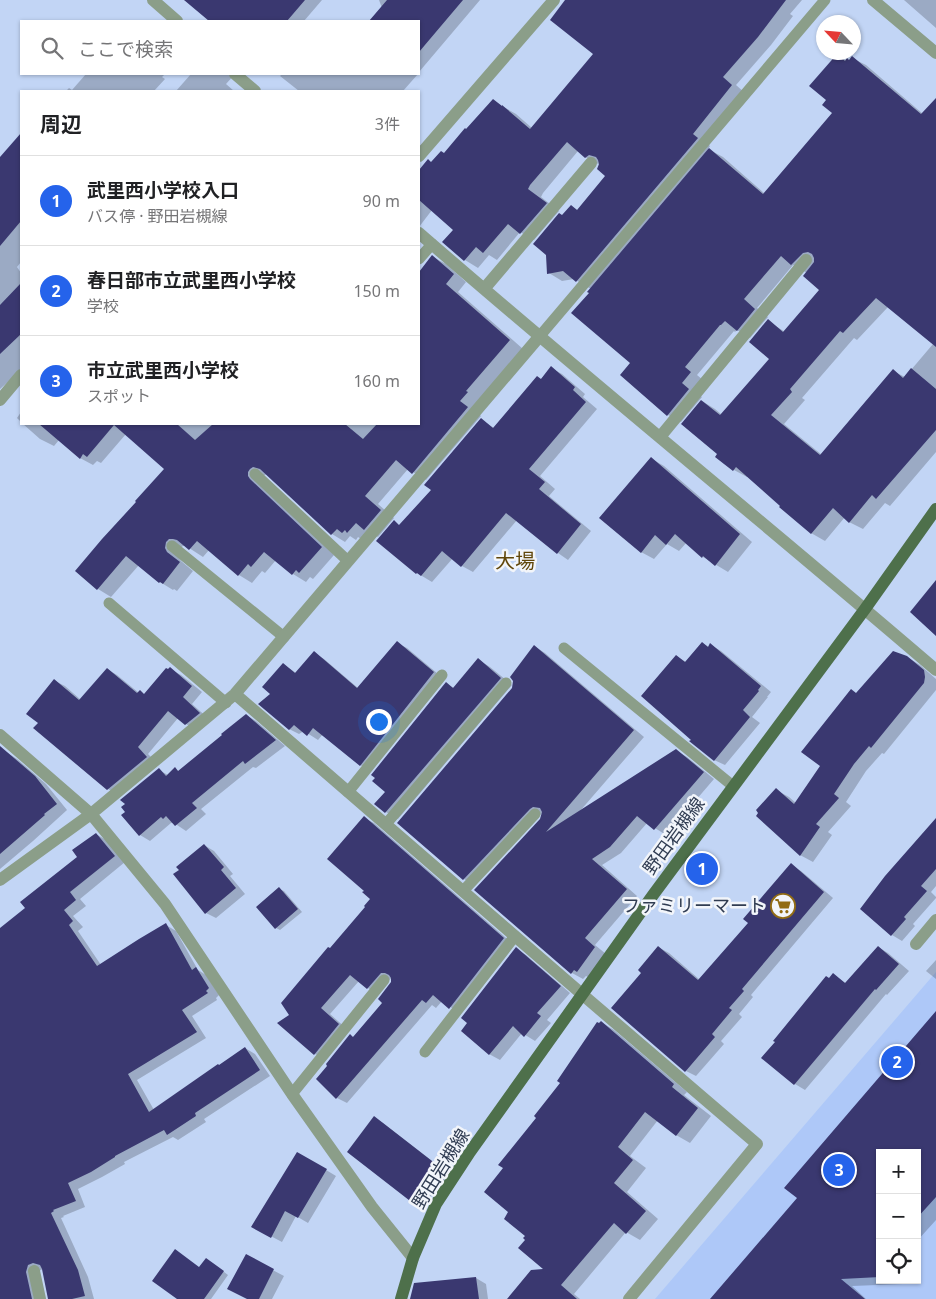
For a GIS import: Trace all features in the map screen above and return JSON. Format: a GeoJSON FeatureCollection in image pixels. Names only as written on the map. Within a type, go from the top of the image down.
{"type":"FeatureCollection","features":[{"type":"Feature","properties":{"kind":"main road","name":"野田岩槻線"},"geometry":{"type":"LineString","coordinates":[[401,1299],[413,1258],[436,1204],[470,1152],[648,902],[865,609],[936,509]]}},
{"type":"Feature","properties":{"kind":"street"},"geometry":{"type":"LineString","coordinates":[[153,0],[176,20]]}},
{"type":"Feature","properties":{"kind":"street"},"geometry":{"type":"LineString","coordinates":[[420,155],[554,0]]}},
{"type":"Feature","properties":{"kind":"street"},"geometry":{"type":"LineString","coordinates":[[873,0],[936,53]]}},
{"type":"Feature","properties":{"kind":"street"},"geometry":{"type":"LineString","coordinates":[[236,75],[254,90]]}},
{"type":"Feature","properties":{"kind":"street"},"geometry":{"type":"LineString","coordinates":[[484,289],[591,163]]}},
{"type":"Feature","properties":{"kind":"street"},"geometry":{"type":"LineString","coordinates":[[420,234],[936,670]]}},
{"type":"Feature","properties":{"kind":"street"},"geometry":{"type":"LineString","coordinates":[[660,437],[806,260]]}},
{"type":"Feature","properties":{"kind":"street"},"geometry":{"type":"LineString","coordinates":[[0,880],[91,814],[231,698],[540,337]]}},
{"type":"Feature","properties":{"kind":"street"},"geometry":{"type":"LineString","coordinates":[[0,400],[20,376]]}},
{"type":"Feature","properties":{"kind":"street"},"geometry":{"type":"LineString","coordinates":[[231,698],[386,824],[757,1144],[629,1299]]}},
{"type":"Feature","properties":{"kind":"street"},"geometry":{"type":"LineString","coordinates":[[0,735],[91,814],[165,904],[292,1094],[372,1207],[413,1258]]}},
{"type":"Feature","properties":{"kind":"street"},"geometry":{"type":"LineString","coordinates":[[916,944],[936,920]]}},
{"type":"Feature","properties":{"kind":"street"},"geometry":{"type":"LineString","coordinates":[[34,1271],[40,1299]]}},
{"type":"Feature","properties":{"kind":"lane"},"geometry":{"type":"LineString","coordinates":[[540,337],[825,0]]}},
{"type":"Feature","properties":{"kind":"lane"},"geometry":{"type":"LineString","coordinates":[[420,258],[432,244]]}},
{"type":"Feature","properties":{"kind":"lane"},"geometry":{"type":"LineString","coordinates":[[255,474],[348,561]]}},
{"type":"Feature","properties":{"kind":"lane"},"geometry":{"type":"LineString","coordinates":[[172,546],[284,637]]}},
{"type":"Feature","properties":{"kind":"lane"},"geometry":{"type":"LineString","coordinates":[[109,603],[231,698]]}},
{"type":"Feature","properties":{"kind":"lane"},"geometry":{"type":"LineString","coordinates":[[564,648],[733,786]]}},
{"type":"Feature","properties":{"kind":"lane"},"geometry":{"type":"LineString","coordinates":[[348,792],[442,675]]}},
{"type":"Feature","properties":{"kind":"lane"},"geometry":{"type":"LineString","coordinates":[[386,824],[506,683]]}},
{"type":"Feature","properties":{"kind":"lane"},"geometry":{"type":"LineString","coordinates":[[463,891],[535,814]]}},
{"type":"Feature","properties":{"kind":"lane"},"geometry":{"type":"LineString","coordinates":[[425,1052],[515,936]]}},
{"type":"Feature","properties":{"kind":"lane"},"geometry":{"type":"LineString","coordinates":[[292,1094],[384,980]]}},
{"type":"Feature","properties":{"kind":"shaded area"},"geometry":{"type":"Polygon","coordinates":[[[936,972],[936,1299],[655,1299],[936,972]]]}},
{"type":"Feature","properties":{"kind":"building"},"geometry":{"type":"Polygon","coordinates":[[[184,0],[305,0],[288,20],[208,20],[184,0]]]}},
{"type":"Feature","properties":{"kind":"building"},"geometry":{"type":"Polygon","coordinates":[[[387,0],[463,0],[420,51],[420,20],[370,20],[387,0]]]}},
{"type":"Feature","properties":{"kind":"building"},"geometry":{"type":"Polygon","coordinates":[[[565,0],[786,0],[758,37],[723,77],[732,85],[693,134],[698,138],[576,282],[563,271],[547,274],[546,255],[533,244],[559,213],[562,215],[571,205],[577,210],[605,176],[597,169],[599,164],[596,157],[589,155],[585,158],[567,142],[528,189],[547,203],[520,234],[508,224],[483,253],[476,247],[464,261],[442,242],[453,230],[420,201],[420,169],[428,159],[431,162],[441,151],[444,153],[493,99],[530,129],[593,54],[550,20],[565,0]]]}},
{"type":"Feature","properties":{"kind":"building"},"geometry":{"type":"Polygon","coordinates":[[[832,60],[857,60],[921,114],[936,98],[936,347],[876,298],[843,333],[840,331],[790,389],[792,392],[771,415],[820,455],[893,369],[903,378],[911,368],[936,389],[936,430],[876,499],[872,495],[849,523],[833,508],[811,534],[736,467],[733,471],[715,457],[717,454],[681,424],[701,400],[720,415],[769,359],[749,342],[768,319],[783,332],[819,290],[803,276],[814,262],[812,254],[808,252],[803,253],[791,265],[781,256],[744,299],[755,309],[737,331],[725,321],[685,367],[691,372],[682,383],[689,389],[667,416],[620,375],[630,363],[571,313],[709,148],[763,194],[832,113],[822,105],[826,100],[809,86],[832,60]]]}},
{"type":"Feature","properties":{"kind":"building"},"geometry":{"type":"Polygon","coordinates":[[[20,134],[20,222],[0,246],[0,157],[20,134]]]}},
{"type":"Feature","properties":{"kind":"building"},"geometry":{"type":"Polygon","coordinates":[[[432,255],[454,274],[446,284],[510,340],[466,391],[468,392],[460,401],[468,407],[412,474],[396,460],[365,496],[381,510],[364,530],[356,523],[347,533],[345,530],[342,533],[337,529],[331,535],[260,469],[253,467],[248,472],[250,479],[322,547],[299,573],[296,570],[292,575],[264,552],[251,567],[248,564],[238,576],[197,541],[189,550],[173,539],[169,539],[166,542],[165,548],[167,552],[180,562],[163,584],[159,583],[126,556],[97,590],[75,571],[164,469],[114,425],[178,425],[195,440],[212,425],[346,425],[363,439],[376,425],[420,425],[420,271],[432,255]]]}},
{"type":"Feature","properties":{"kind":"building"},"geometry":{"type":"Polygon","coordinates":[[[20,284],[20,335],[0,354],[0,305],[20,284]]]}},
{"type":"Feature","properties":{"kind":"building"},"geometry":{"type":"Polygon","coordinates":[[[551,366],[575,387],[573,390],[586,402],[529,469],[545,482],[539,489],[581,524],[557,554],[506,513],[461,567],[442,551],[421,576],[416,574],[376,541],[394,520],[399,525],[431,490],[424,485],[481,418],[493,428],[537,376],[541,379],[551,366]]]}},
{"type":"Feature","properties":{"kind":"building"},"geometry":{"type":"Polygon","coordinates":[[[40,425],[114,425],[87,457],[83,454],[80,459],[40,425]]]}},
{"type":"Feature","properties":{"kind":"building"},"geometry":{"type":"Polygon","coordinates":[[[651,457],[740,534],[715,566],[703,556],[702,558],[675,534],[666,545],[655,535],[641,553],[599,518],[651,457]]]}},
{"type":"Feature","properties":{"kind":"building"},"geometry":{"type":"Polygon","coordinates":[[[936,580],[936,636],[910,612],[936,580]]]}},
{"type":"Feature","properties":{"kind":"building"},"geometry":{"type":"Polygon","coordinates":[[[397,641],[434,672],[360,766],[313,728],[307,736],[294,725],[289,730],[258,704],[270,694],[262,687],[283,663],[295,673],[314,651],[357,688],[397,641]]]}},
{"type":"Feature","properties":{"kind":"building"},"geometry":{"type":"Polygon","coordinates":[[[702,642],[708,647],[710,643],[761,686],[743,710],[750,717],[714,761],[689,741],[691,740],[641,696],[676,655],[685,662],[702,642]]]}},
{"type":"Feature","properties":{"kind":"building"},"geometry":{"type":"Polygon","coordinates":[[[534,645],[634,730],[546,832],[676,749],[704,772],[654,830],[637,816],[610,847],[592,859],[627,889],[585,938],[595,947],[577,972],[574,970],[571,974],[474,890],[540,819],[542,812],[540,808],[533,807],[530,809],[463,880],[397,823],[512,688],[513,681],[510,677],[534,645]]]}},
{"type":"Feature","properties":{"kind":"building"},"geometry":{"type":"Polygon","coordinates":[[[893,651],[907,656],[924,670],[924,683],[871,748],[869,746],[854,764],[834,794],[839,798],[816,824],[820,827],[800,856],[756,816],[758,813],[756,810],[776,788],[794,804],[820,766],[801,752],[851,689],[856,693],[893,651]]]}},
{"type":"Feature","properties":{"kind":"building"},"geometry":{"type":"Polygon","coordinates":[[[478,658],[501,678],[385,813],[374,804],[385,792],[372,781],[375,778],[371,775],[446,682],[453,688],[478,658]]]}},
{"type":"Feature","properties":{"kind":"building"},"geometry":{"type":"Polygon","coordinates":[[[170,667],[192,686],[183,697],[200,713],[185,725],[168,711],[138,747],[147,757],[107,790],[33,728],[38,723],[26,714],[54,679],[79,700],[107,668],[137,693],[140,690],[144,694],[166,668],[170,667]]]}},
{"type":"Feature","properties":{"kind":"building"},"geometry":{"type":"Polygon","coordinates":[[[246,714],[276,740],[245,764],[243,761],[192,803],[197,808],[175,826],[166,816],[163,819],[161,817],[139,836],[121,815],[125,812],[121,807],[125,804],[120,800],[159,768],[166,776],[175,767],[178,771],[246,714]]]}},
{"type":"Feature","properties":{"kind":"building"},"geometry":{"type":"Polygon","coordinates":[[[0,746],[35,776],[57,804],[0,854],[0,746]]]}},
{"type":"Feature","properties":{"kind":"building"},"geometry":{"type":"Polygon","coordinates":[[[364,816],[504,938],[449,1009],[433,995],[426,1003],[422,1000],[336,1099],[316,1079],[350,1034],[353,1037],[382,1003],[378,999],[391,982],[389,975],[381,973],[367,989],[350,975],[321,1008],[339,1024],[314,1055],[277,1023],[289,1015],[281,1003],[370,899],[362,892],[364,891],[327,859],[364,816]]]}},
{"type":"Feature","properties":{"kind":"building"},"geometry":{"type":"Polygon","coordinates":[[[936,818],[936,869],[921,886],[927,891],[904,917],[906,919],[891,936],[860,909],[885,876],[936,818]]]}},
{"type":"Feature","properties":{"kind":"building"},"geometry":{"type":"Polygon","coordinates":[[[96,833],[115,856],[70,892],[76,900],[64,910],[73,921],[69,925],[97,966],[166,923],[192,970],[196,967],[209,988],[206,991],[208,993],[182,1010],[197,1032],[128,1074],[149,1112],[245,1047],[260,1070],[195,1113],[196,1116],[167,1135],[164,1130],[68,1183],[76,1201],[53,1210],[51,1213],[78,1270],[85,1296],[72,1299],[48,1299],[42,1269],[40,1265],[33,1263],[28,1265],[26,1272],[32,1299],[0,1299],[0,928],[25,908],[20,902],[77,857],[72,850],[96,833]]]}},
{"type":"Feature","properties":{"kind":"building"},"geometry":{"type":"Polygon","coordinates":[[[204,844],[224,867],[221,870],[236,888],[205,914],[173,874],[179,870],[176,867],[204,844]]]}},
{"type":"Feature","properties":{"kind":"building"},"geometry":{"type":"Polygon","coordinates":[[[791,863],[824,892],[742,989],[744,991],[729,1008],[732,1010],[712,1034],[715,1037],[685,1072],[611,1008],[641,973],[638,970],[658,946],[698,980],[748,923],[743,919],[791,863]]]}},
{"type":"Feature","properties":{"kind":"building"},"geometry":{"type":"Polygon","coordinates":[[[279,887],[298,909],[275,929],[256,907],[279,887]]]}},
{"type":"Feature","properties":{"kind":"building"},"geometry":{"type":"Polygon","coordinates":[[[878,946],[899,964],[875,989],[794,1085],[761,1058],[826,976],[829,978],[833,973],[845,983],[878,946]]]}},
{"type":"Feature","properties":{"kind":"building"},"geometry":{"type":"Polygon","coordinates":[[[516,947],[561,986],[537,1013],[541,1016],[524,1037],[513,1026],[489,1055],[461,1031],[467,1023],[461,1018],[516,947]]]}},
{"type":"Feature","properties":{"kind":"building"},"geometry":{"type":"Polygon","coordinates":[[[936,1011],[936,1197],[921,1214],[921,1149],[876,1149],[876,1277],[841,1279],[865,1299],[710,1299],[797,1198],[784,1188],[936,1011]]]}},
{"type":"Feature","properties":{"kind":"building"},"geometry":{"type":"Polygon","coordinates":[[[601,1021],[674,1084],[672,1087],[698,1108],[676,1136],[645,1112],[618,1147],[633,1160],[614,1183],[646,1211],[626,1234],[614,1223],[561,1285],[577,1299],[507,1299],[531,1270],[543,1269],[518,1248],[525,1240],[523,1238],[525,1236],[504,1219],[508,1212],[484,1192],[503,1168],[498,1165],[536,1118],[534,1116],[560,1083],[557,1081],[597,1022],[601,1021]]]}},
{"type":"Feature","properties":{"kind":"building"},"geometry":{"type":"Polygon","coordinates":[[[374,1116],[441,1168],[414,1204],[347,1152],[374,1116]]]}},
{"type":"Feature","properties":{"kind":"building"},"geometry":{"type":"Polygon","coordinates":[[[297,1152],[327,1169],[298,1218],[285,1211],[271,1238],[251,1227],[297,1152]]]}},
{"type":"Feature","properties":{"kind":"building"},"geometry":{"type":"Polygon","coordinates":[[[175,1249],[199,1267],[206,1258],[224,1271],[204,1299],[177,1299],[152,1281],[175,1249]]]}},
{"type":"Feature","properties":{"kind":"building"},"geometry":{"type":"Polygon","coordinates":[[[246,1254],[274,1269],[259,1299],[247,1299],[227,1289],[246,1254]]]}},
{"type":"Feature","properties":{"kind":"building"},"geometry":{"type":"Polygon","coordinates":[[[476,1277],[479,1299],[410,1299],[414,1283],[476,1277]]]}},
{"type":"Feature","properties":{"kind":"place","name":"武里西小学校入口"},"geometry":{"type":"Point","coordinates":[702,869]}},
{"type":"Feature","properties":{"kind":"place","name":"ファミリーマート"},"geometry":{"type":"Point","coordinates":[783,906]}},
{"type":"Feature","properties":{"kind":"place","name":"春日部市立武里西小学校"},"geometry":{"type":"Point","coordinates":[897,1062]}},
{"type":"Feature","properties":{"kind":"place","name":"市立武里西小学校"},"geometry":{"type":"Point","coordinates":[839,1170]}},
{"type":"Feature","properties":{"kind":"district","name":"大場"},"geometry":{"type":"Point","coordinates":[515,561]}}]}
